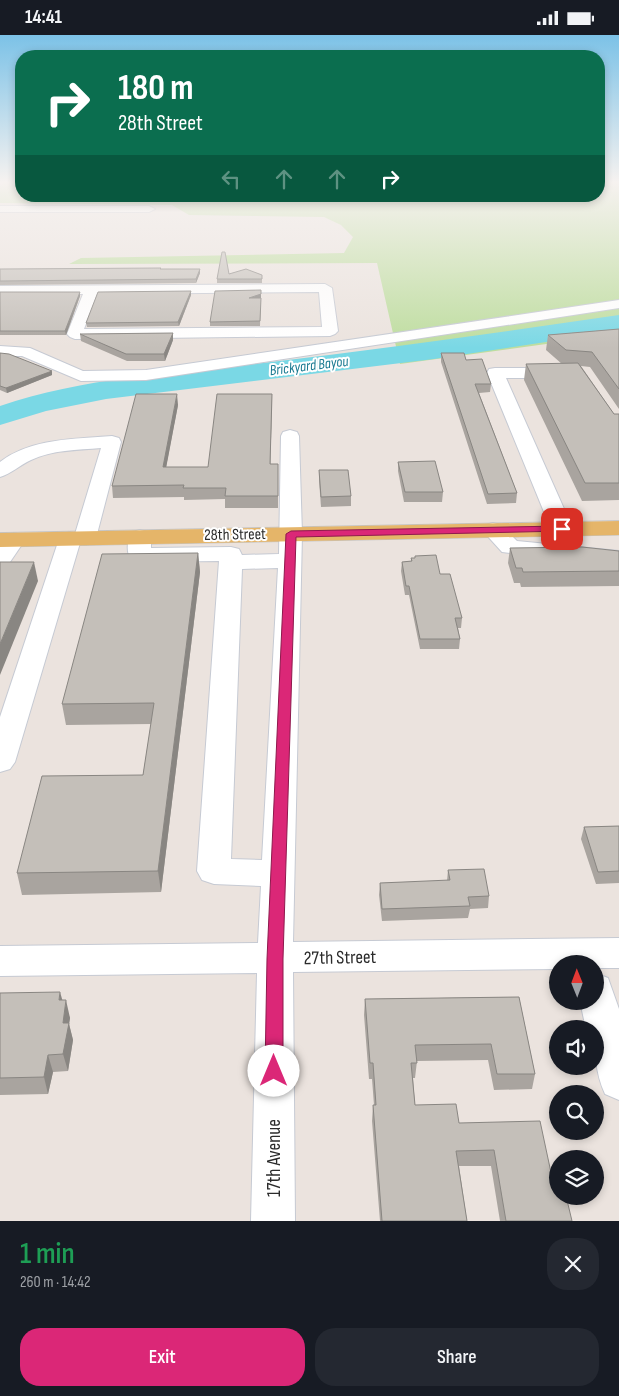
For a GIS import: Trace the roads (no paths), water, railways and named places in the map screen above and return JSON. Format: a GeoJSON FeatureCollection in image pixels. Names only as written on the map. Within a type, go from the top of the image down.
{"type":"FeatureCollection","features":[{"type":"Feature","properties":{"kind":"main road","name":"28th Street"},"geometry":{"type":"LineString","coordinates":[[7,540],[140,537],[290,547],[493,530],[619,528]]}},
{"type":"Feature","properties":{"kind":"street"},"geometry":{"type":"LineString","coordinates":[[0,290],[92,289],[325,288],[330,331],[69,337],[92,289]]}},
{"type":"Feature","properties":{"kind":"street"},"geometry":{"type":"LineString","coordinates":[[24,351],[81,376],[146,375],[619,304]]}},
{"type":"Feature","properties":{"kind":"street"},"geometry":{"type":"LineString","coordinates":[[0,351],[24,351],[49,346]]}},
{"type":"Feature","properties":{"kind":"street"},"geometry":{"type":"LineString","coordinates":[[562,529],[495,373],[572,373]]}},
{"type":"Feature","properties":{"kind":"street","name":"17th Avenue"},"geometry":{"type":"LineString","coordinates":[[273,1221],[275,959],[290,547],[290,436]]}},
{"type":"Feature","properties":{"kind":"street"},"geometry":{"type":"LineString","coordinates":[[0,471],[10,461],[29,452],[54,447],[112,442],[0,762]]}},
{"type":"Feature","properties":{"kind":"street"},"geometry":{"type":"LineString","coordinates":[[493,530],[510,547],[619,558]]}},
{"type":"Feature","properties":{"kind":"street"},"geometry":{"type":"LineString","coordinates":[[140,537],[139,555],[231,554],[214,871],[278,874]]}},
{"type":"Feature","properties":{"kind":"street"},"geometry":{"type":"LineString","coordinates":[[0,560],[7,540]]}},
{"type":"Feature","properties":{"kind":"street"},"geometry":{"type":"LineString","coordinates":[[231,562],[290,547]]}},
{"type":"Feature","properties":{"kind":"street","name":"27th Street"},"geometry":{"type":"LineString","coordinates":[[0,961],[549,957]]}},
{"type":"Feature","properties":{"kind":"street"},"geometry":{"type":"LineString","coordinates":[[600,1010],[619,1081]]}},
{"type":"Feature","properties":{"kind":"waterway","name":"Brickyard Bayou"},"geometry":{"type":"LineString","coordinates":[[0,416],[39,403],[106,390],[434,351],[619,323]]}}]}
